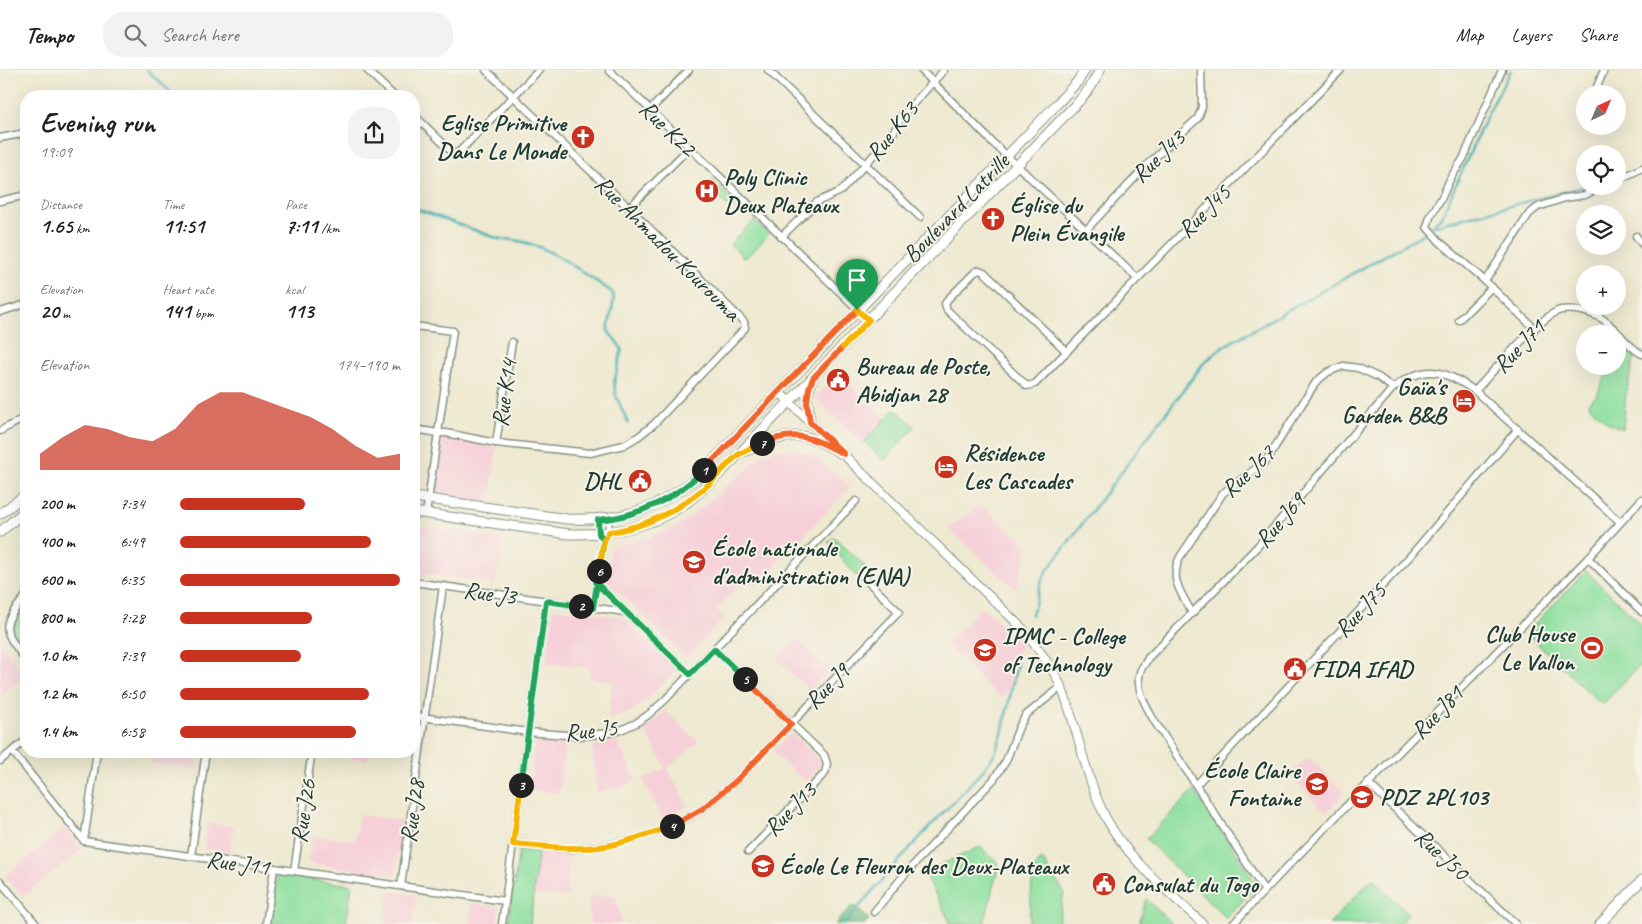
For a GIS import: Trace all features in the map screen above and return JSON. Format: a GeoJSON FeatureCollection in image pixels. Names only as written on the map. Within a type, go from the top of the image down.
{"type":"FeatureCollection","features":[{"type":"Feature","properties":{"kind":"main road","name":"Boulevard Latrille"},"geometry":{"type":"LineString","coordinates":[[420,498],[567,519],[598,520],[638,512],[680,490],[695,479],[1056,106],[1085,70]]}},
{"type":"Feature","properties":{"kind":"main road","name":"Boulevard Latrille"},"geometry":{"type":"LineString","coordinates":[[789,402],[1079,101],[1090,88],[1100,70]]}},
{"type":"Feature","properties":{"kind":"main road"},"geometry":{"type":"LineString","coordinates":[[810,422],[807,396],[813,378]]}},
{"type":"Feature","properties":{"kind":"main road"},"geometry":{"type":"LineString","coordinates":[[420,513],[569,534],[604,535],[647,523],[682,506],[710,483],[789,402]]}},
{"type":"Feature","properties":{"kind":"main road"},"geometry":{"type":"LineString","coordinates":[[739,454],[765,442],[792,436],[818,440],[844,454]]}},
{"type":"Feature","properties":{"kind":"main road"},"geometry":{"type":"LineString","coordinates":[[0,514],[20,499]]}},
{"type":"Feature","properties":{"kind":"main road"},"geometry":{"type":"LineString","coordinates":[[0,532],[20,515]]}},
{"type":"Feature","properties":{"kind":"main road"},"geometry":{"type":"LineString","coordinates":[[1600,924],[1642,880]]}},
{"type":"Feature","properties":{"kind":"street"},"geometry":{"type":"LineString","coordinates":[[367,70],[388,90]]}},
{"type":"Feature","properties":{"kind":"street","name":"Rue Ahmadou Kourouma"},"geometry":{"type":"LineString","coordinates":[[420,430],[496,443],[590,453],[624,445],[654,424],[745,328],[744,322],[486,70]]}},
{"type":"Feature","properties":{"kind":"street"},"geometry":{"type":"LineString","coordinates":[[420,121],[453,153],[457,154],[539,70]]}},
{"type":"Feature","properties":{"kind":"street","name":"Rue K22"},"geometry":{"type":"LineString","coordinates":[[609,70],[869,320]]}},
{"type":"Feature","properties":{"kind":"street"},"geometry":{"type":"LineString","coordinates":[[650,110],[689,70]]}},
{"type":"Feature","properties":{"kind":"street"},"geometry":{"type":"LineString","coordinates":[[768,70],[920,217]]}},
{"type":"Feature","properties":{"kind":"street"},"geometry":{"type":"LineString","coordinates":[[921,70],[1007,156],[1138,279]]}},
{"type":"Feature","properties":{"kind":"street","name":"Rue K63"},"geometry":{"type":"LineString","coordinates":[[781,237],[817,202],[841,191],[896,130],[902,116],[944,70]]}},
{"type":"Feature","properties":{"kind":"street","name":"Rue J43"},"geometry":{"type":"LineString","coordinates":[[1086,230],[1149,163],[1198,118],[1202,107],[1201,70]]}},
{"type":"Feature","properties":{"kind":"street","name":"Rue J45"},"geometry":{"type":"LineString","coordinates":[[1067,352],[984,272],[979,270],[945,304],[947,310],[1027,386],[1035,384],[1067,352],[1341,70]]}},
{"type":"Feature","properties":{"kind":"street"},"geometry":{"type":"LineString","coordinates":[[1502,70],[1463,159],[1451,177],[1430,217],[1427,229],[1492,287],[1534,328]]}},
{"type":"Feature","properties":{"kind":"street"},"geometry":{"type":"LineString","coordinates":[[1598,85],[1604,70]]}},
{"type":"Feature","properties":{"kind":"street"},"geometry":{"type":"LineString","coordinates":[[0,138],[20,134]]}},
{"type":"Feature","properties":{"kind":"street"},"geometry":{"type":"LineString","coordinates":[[629,208],[689,148]]}},
{"type":"Feature","properties":{"kind":"street"},"geometry":{"type":"LineString","coordinates":[[1626,176],[1642,168]]}},
{"type":"Feature","properties":{"kind":"street"},"geometry":{"type":"LineString","coordinates":[[1485,281],[1529,214],[1538,207],[1566,198],[1585,195]]}},
{"type":"Feature","properties":{"kind":"street"},"geometry":{"type":"LineString","coordinates":[[0,201],[20,196]]}},
{"type":"Feature","properties":{"kind":"street"},"geometry":{"type":"LineString","coordinates":[[1636,236],[1642,244]]}},
{"type":"Feature","properties":{"kind":"street"},"geometry":{"type":"LineString","coordinates":[[1459,320],[1492,287]]}},
{"type":"Feature","properties":{"kind":"street"},"geometry":{"type":"LineString","coordinates":[[0,312],[20,306]]}},
{"type":"Feature","properties":{"kind":"street","name":"Rue J71"},"geometry":{"type":"LineString","coordinates":[[1475,391],[1534,328],[1550,314],[1561,310],[1580,310],[1598,316],[1611,324],[1636,351],[1642,354]]}},
{"type":"Feature","properties":{"kind":"street"},"geometry":{"type":"LineString","coordinates":[[420,327],[453,331],[426,514]]}},
{"type":"Feature","properties":{"kind":"street","name":"Rue K14"},"geometry":{"type":"LineString","coordinates":[[496,443],[512,342]]}},
{"type":"Feature","properties":{"kind":"street","name":"Rue J67"},"geometry":{"type":"LineString","coordinates":[[1192,612],[1179,589],[1174,575],[1180,557],[1223,493],[1266,461],[1316,382],[1328,372],[1343,366],[1358,368],[1378,377],[1393,388]]}},
{"type":"Feature","properties":{"kind":"street","name":"Rue J69"},"geometry":{"type":"LineString","coordinates":[[1264,890],[1155,722],[1144,701],[1139,685],[1140,672],[1148,658],[1257,547],[1393,388],[1406,378],[1426,371],[1443,373],[1460,381],[1475,391],[1620,522]]}},
{"type":"Feature","properties":{"kind":"street"},"geometry":{"type":"LineString","coordinates":[[778,392],[844,454],[1022,629],[1043,657],[1061,687],[1081,752],[1106,818],[1121,841],[1139,863],[1203,924]]}},
{"type":"Feature","properties":{"kind":"street"},"geometry":{"type":"LineString","coordinates":[[0,431],[20,420]]}},
{"type":"Feature","properties":{"kind":"street","name":"Rue J75"},"geometry":{"type":"LineString","coordinates":[[1196,785],[1413,553],[1518,429]]}},
{"type":"Feature","properties":{"kind":"street","name":"Rue J81"},"geometry":{"type":"LineString","coordinates":[[1233,924],[1588,558],[1642,499]]}},
{"type":"Feature","properties":{"kind":"street","name":"Rue J5"},"geometry":{"type":"LineString","coordinates":[[420,717],[528,732],[579,736],[610,733],[624,729],[648,715],[690,674],[856,501]]}},
{"type":"Feature","properties":{"kind":"street"},"geometry":{"type":"LineString","coordinates":[[593,608],[608,519]]}},
{"type":"Feature","properties":{"kind":"street"},"geometry":{"type":"LineString","coordinates":[[598,520],[604,535]]}},
{"type":"Feature","properties":{"kind":"street"},"geometry":{"type":"LineString","coordinates":[[1588,558],[1642,612]]}},
{"type":"Feature","properties":{"kind":"street","name":"Rue J9"},"geometry":{"type":"LineString","coordinates":[[513,844],[572,849],[604,846],[637,838],[673,826],[702,809],[736,781],[899,612],[861,575]]}},
{"type":"Feature","properties":{"kind":"street","name":"Rue J3"},"geometry":{"type":"LineString","coordinates":[[420,583],[625,612]]}},
{"type":"Feature","properties":{"kind":"street"},"geometry":{"type":"LineString","coordinates":[[596,583],[690,674]]}},
{"type":"Feature","properties":{"kind":"street","name":"Rue J28"},"geometry":{"type":"LineString","coordinates":[[420,746],[443,586]]}},
{"type":"Feature","properties":{"kind":"street"},"geometry":{"type":"LineString","coordinates":[[502,924],[546,601]]}},
{"type":"Feature","properties":{"kind":"street"},"geometry":{"type":"LineString","coordinates":[[18,604],[6,618],[4,625],[7,634],[20,652]]}},
{"type":"Feature","properties":{"kind":"street"},"geometry":{"type":"LineString","coordinates":[[714,649],[791,724]]}},
{"type":"Feature","properties":{"kind":"street"},"geometry":{"type":"LineString","coordinates":[[874,912],[905,874],[994,779],[1006,761],[1019,726],[1026,715],[1061,687]]}},
{"type":"Feature","properties":{"kind":"street","name":"Rue J13"},"geometry":{"type":"LineString","coordinates":[[748,852],[825,773],[828,764],[824,755],[791,724]]}},
{"type":"Feature","properties":{"kind":"street"},"geometry":{"type":"LineString","coordinates":[[0,761],[20,745]]}},
{"type":"Feature","properties":{"kind":"street"},"geometry":{"type":"LineString","coordinates":[[12,751],[84,841]]}},
{"type":"Feature","properties":{"kind":"street"},"geometry":{"type":"LineString","coordinates":[[84,841],[96,758]]}},
{"type":"Feature","properties":{"kind":"street"},"geometry":{"type":"LineString","coordinates":[[191,856],[205,758]]}},
{"type":"Feature","properties":{"kind":"street","name":"Rue J26"},"geometry":{"type":"LineString","coordinates":[[294,871],[311,758]]}},
{"type":"Feature","properties":{"kind":"street","name":"Rue J28"},"geometry":{"type":"LineString","coordinates":[[401,886],[418,758]]}},
{"type":"Feature","properties":{"kind":"street","name":"Rue J50"},"geometry":{"type":"LineString","coordinates":[[1368,783],[1516,924]]}},
{"type":"Feature","properties":{"kind":"street","name":"Rue J11"},"geometry":{"type":"LineString","coordinates":[[84,841],[505,901]]}},
{"type":"Feature","properties":{"kind":"street"},"geometry":{"type":"LineString","coordinates":[[266,924],[274,868]]}},
{"type":"Feature","properties":{"kind":"street"},"geometry":{"type":"LineString","coordinates":[[0,880],[36,924]]}},
{"type":"Feature","properties":{"kind":"shaded area"},"geometry":{"type":"Polygon","coordinates":[[[845,380],[886,419],[863,443],[814,397],[830,381],[837,387],[845,380]]]}},
{"type":"Feature","properties":{"kind":"shaded area"},"geometry":{"type":"Polygon","coordinates":[[[443,438],[497,446],[490,502],[433,495],[443,438]]]}},
{"type":"Feature","properties":{"kind":"shaded area","name":"École nationale d'administration (ENA)"},"geometry":{"type":"Polygon","coordinates":[[[795,449],[818,458],[850,487],[756,585],[748,577],[716,609],[725,618],[686,658],[605,579],[612,546],[649,537],[675,527],[703,507],[760,456],[777,450],[795,449]]]}},
{"type":"Feature","properties":{"kind":"shaded area"},"geometry":{"type":"Polygon","coordinates":[[[981,505],[1028,547],[1016,590],[948,528],[981,505]]]}},
{"type":"Feature","properties":{"kind":"shaded area"},"geometry":{"type":"Polygon","coordinates":[[[420,526],[502,538],[496,583],[420,573],[420,526]]]}},
{"type":"Feature","properties":{"kind":"shaded area","name":"IPMC - College of Technology"},"geometry":{"type":"Polygon","coordinates":[[[982,606],[1021,645],[1017,653],[1008,692],[1000,698],[946,644],[982,606]]]}},
{"type":"Feature","properties":{"kind":"shaded area"},"geometry":{"type":"Polygon","coordinates":[[[554,608],[622,617],[676,670],[641,705],[626,714],[609,719],[612,681],[589,678],[590,668],[547,663],[554,608]]]}},
{"type":"Feature","properties":{"kind":"shaded area"},"geometry":{"type":"Polygon","coordinates":[[[796,639],[828,670],[809,690],[777,659],[796,639]]]}},
{"type":"Feature","properties":{"kind":"shaded area"},"geometry":{"type":"Polygon","coordinates":[[[0,643],[20,669],[20,680],[0,695],[0,643]]]}},
{"type":"Feature","properties":{"kind":"shaded area"},"geometry":{"type":"Polygon","coordinates":[[[665,711],[698,742],[667,768],[688,806],[662,819],[643,779],[666,768],[644,729],[665,711]]]}},
{"type":"Feature","properties":{"kind":"shaded area"},"geometry":{"type":"Polygon","coordinates":[[[791,733],[819,760],[819,767],[805,782],[773,752],[791,733]]]}},
{"type":"Feature","properties":{"kind":"shaded area"},"geometry":{"type":"Polygon","coordinates":[[[535,740],[565,743],[559,793],[530,790],[535,740]]]}},
{"type":"Feature","properties":{"kind":"shaded area"},"geometry":{"type":"Polygon","coordinates":[[[617,741],[637,781],[618,788],[597,792],[592,747],[617,741]]]}},
{"type":"Feature","properties":{"kind":"shaded area","name":"École Claire Fontaine"},"geometry":{"type":"Polygon","coordinates":[[[1308,757],[1345,792],[1326,812],[1289,776],[1308,757]]]}},
{"type":"Feature","properties":{"kind":"shaded area"},"geometry":{"type":"Polygon","coordinates":[[[152,758],[197,758],[195,769],[151,763],[152,758]]]}},
{"type":"Feature","properties":{"kind":"shaded area"},"geometry":{"type":"Polygon","coordinates":[[[359,815],[403,821],[395,876],[308,863],[312,835],[355,841],[359,815]]]}},
{"type":"Feature","properties":{"kind":"shaded area"},"geometry":{"type":"Polygon","coordinates":[[[208,822],[234,826],[230,853],[204,849],[208,822]]]}},
{"type":"Feature","properties":{"kind":"shaded area"},"geometry":{"type":"Polygon","coordinates":[[[65,827],[82,849],[23,897],[5,876],[65,827]]]}},
{"type":"Feature","properties":{"kind":"shaded area"},"geometry":{"type":"Polygon","coordinates":[[[538,852],[569,854],[567,897],[533,895],[538,852]]]}},
{"type":"Feature","properties":{"kind":"shaded area"},"geometry":{"type":"Polygon","coordinates":[[[389,891],[416,895],[412,924],[384,924],[389,891]]]}},
{"type":"Feature","properties":{"kind":"shaded area"},"geometry":{"type":"Polygon","coordinates":[[[616,895],[621,924],[590,924],[588,897],[616,895]]]}},
{"type":"Feature","properties":{"kind":"shaded area"},"geometry":{"type":"Polygon","coordinates":[[[471,903],[499,907],[497,924],[469,924],[471,903]]]}},
{"type":"Feature","properties":{"kind":"green space"},"geometry":{"type":"Polygon","coordinates":[[[712,180],[737,204],[731,210],[707,186],[712,180]]]}},
{"type":"Feature","properties":{"kind":"green space"},"geometry":{"type":"Polygon","coordinates":[[[754,220],[769,234],[745,259],[730,244],[754,220]]]}},
{"type":"Feature","properties":{"kind":"green space"},"geometry":{"type":"Polygon","coordinates":[[[1626,345],[1635,354],[1626,394],[1623,429],[1608,423],[1587,404],[1597,395],[1606,375],[1626,375],[1626,345]]]}},
{"type":"Feature","properties":{"kind":"green space"},"geometry":{"type":"Polygon","coordinates":[[[895,409],[915,427],[884,461],[864,442],[895,409]]]}},
{"type":"Feature","properties":{"kind":"green space"},"geometry":{"type":"Polygon","coordinates":[[[834,537],[866,567],[857,577],[828,542],[834,537]]]}},
{"type":"Feature","properties":{"kind":"green space","name":"Club House Le Vallon"},"geometry":{"type":"Polygon","coordinates":[[[1586,571],[1642,625],[1642,663],[1602,705],[1526,633],[1586,571]]]}},
{"type":"Feature","properties":{"kind":"green space"},"geometry":{"type":"Polygon","coordinates":[[[20,609],[20,645],[10,630],[11,620],[20,609]]]}},
{"type":"Feature","properties":{"kind":"green space"},"geometry":{"type":"Polygon","coordinates":[[[1194,790],[1257,886],[1226,918],[1146,839],[1194,790]]]}},
{"type":"Feature","properties":{"kind":"green space"},"geometry":{"type":"Polygon","coordinates":[[[980,847],[999,864],[984,924],[951,924],[924,872],[980,847]]]}},
{"type":"Feature","properties":{"kind":"green space"},"geometry":{"type":"Polygon","coordinates":[[[519,850],[538,852],[530,924],[508,924],[519,850]]]}},
{"type":"Feature","properties":{"kind":"green space"},"geometry":{"type":"Polygon","coordinates":[[[1042,859],[1064,892],[1058,924],[1029,924],[1033,870],[1042,859]]]}},
{"type":"Feature","properties":{"kind":"green space"},"geometry":{"type":"Polygon","coordinates":[[[277,875],[352,885],[346,924],[270,924],[277,875]]]}},
{"type":"Feature","properties":{"kind":"green space"},"geometry":{"type":"Polygon","coordinates":[[[1372,879],[1409,914],[1399,924],[1329,924],[1372,879]]]}},
{"type":"Feature","properties":{"kind":"green space"},"geometry":{"type":"Polygon","coordinates":[[[1146,899],[1172,924],[1139,924],[1146,899]]]}},
{"type":"Feature","properties":{"kind":"green space"},"geometry":{"type":"Polygon","coordinates":[[[853,905],[869,919],[865,924],[835,924],[853,905]]]}},
{"type":"Feature","properties":{"kind":"waterway"},"geometry":{"type":"LineString","coordinates":[[147,70],[169,90]]}},
{"type":"Feature","properties":{"kind":"waterway"},"geometry":{"type":"LineString","coordinates":[[1032,615],[1046,572],[1203,364],[1226,345],[1423,234],[1442,216],[1486,117],[1511,70]]}},
{"type":"Feature","properties":{"kind":"waterway"},"geometry":{"type":"LineString","coordinates":[[1433,226],[1576,189]]}},
{"type":"Feature","properties":{"kind":"waterway"},"geometry":{"type":"LineString","coordinates":[[420,210],[499,239],[515,240],[544,249],[558,256],[612,292],[614,298],[608,331],[622,349],[614,383],[616,396],[628,423]]}},
{"type":"Feature","properties":{"kind":"waterway"},"geometry":{"type":"LineString","coordinates":[[844,924],[911,847],[985,768],[995,753],[1002,734],[1017,663]]}},
{"type":"Feature","properties":{"kind":"place","name":"Eglise Primitive Dans Le Monde"},"geometry":{"type":"Point","coordinates":[583,137]}},
{"type":"Feature","properties":{"kind":"place","name":"Poly Clinic Deux Plateaux"},"geometry":{"type":"Point","coordinates":[707,191]}},
{"type":"Feature","properties":{"kind":"place","name":"Église du Plein Évangile"},"geometry":{"type":"Point","coordinates":[993,219]}},
{"type":"Feature","properties":{"kind":"place","name":"Bureau de Poste, Abidjan 28"},"geometry":{"type":"Point","coordinates":[838,380]}},
{"type":"Feature","properties":{"kind":"place","name":"Gaïa's Garden B&B"},"geometry":{"type":"Point","coordinates":[1464,401]}},
{"type":"Feature","properties":{"kind":"place","name":"Résidence Les Cascades"},"geometry":{"type":"Point","coordinates":[946,467]}},
{"type":"Feature","properties":{"kind":"place","name":"DHL"},"geometry":{"type":"Point","coordinates":[640,481]}},
{"type":"Feature","properties":{"kind":"place","name":"École nationale d'administration (ENA)"},"geometry":{"type":"Point","coordinates":[694,562]}},
{"type":"Feature","properties":{"kind":"place","name":"Club House Le Vallon"},"geometry":{"type":"Point","coordinates":[1592,648]}},
{"type":"Feature","properties":{"kind":"place","name":"IPMC - College of Technology"},"geometry":{"type":"Point","coordinates":[985,650]}},
{"type":"Feature","properties":{"kind":"place","name":"FIDA IFAD"},"geometry":{"type":"Point","coordinates":[1295,669]}},
{"type":"Feature","properties":{"kind":"place","name":"École Claire Fontaine"},"geometry":{"type":"Point","coordinates":[1317,784]}},
{"type":"Feature","properties":{"kind":"place","name":"PDZ 2PL103"},"geometry":{"type":"Point","coordinates":[1362,797]}},
{"type":"Feature","properties":{"kind":"place","name":"École Le Fleuron des Deux-Plateaux"},"geometry":{"type":"Point","coordinates":[763,866]}},
{"type":"Feature","properties":{"kind":"place","name":"Consulat du Togo"},"geometry":{"type":"Point","coordinates":[1104,884]}},
{"type":"Feature","properties":{"kind":"route"},"geometry":{"type":"LineString","coordinates":[[857,310],[695,479],[666,499],[650,507],[620,517],[598,520],[599,534],[604,540],[596,583],[593,608],[546,601],[513,844],[572,849],[604,846],[637,838],[673,826],[702,809],[736,781],[791,724],[714,649],[690,674],[596,583],[604,540],[609,532],[647,523],[682,506],[710,483],[739,454],[765,442],[792,436],[818,440],[844,454],[810,422],[807,396],[813,378],[869,320],[857,310]]}}]}
